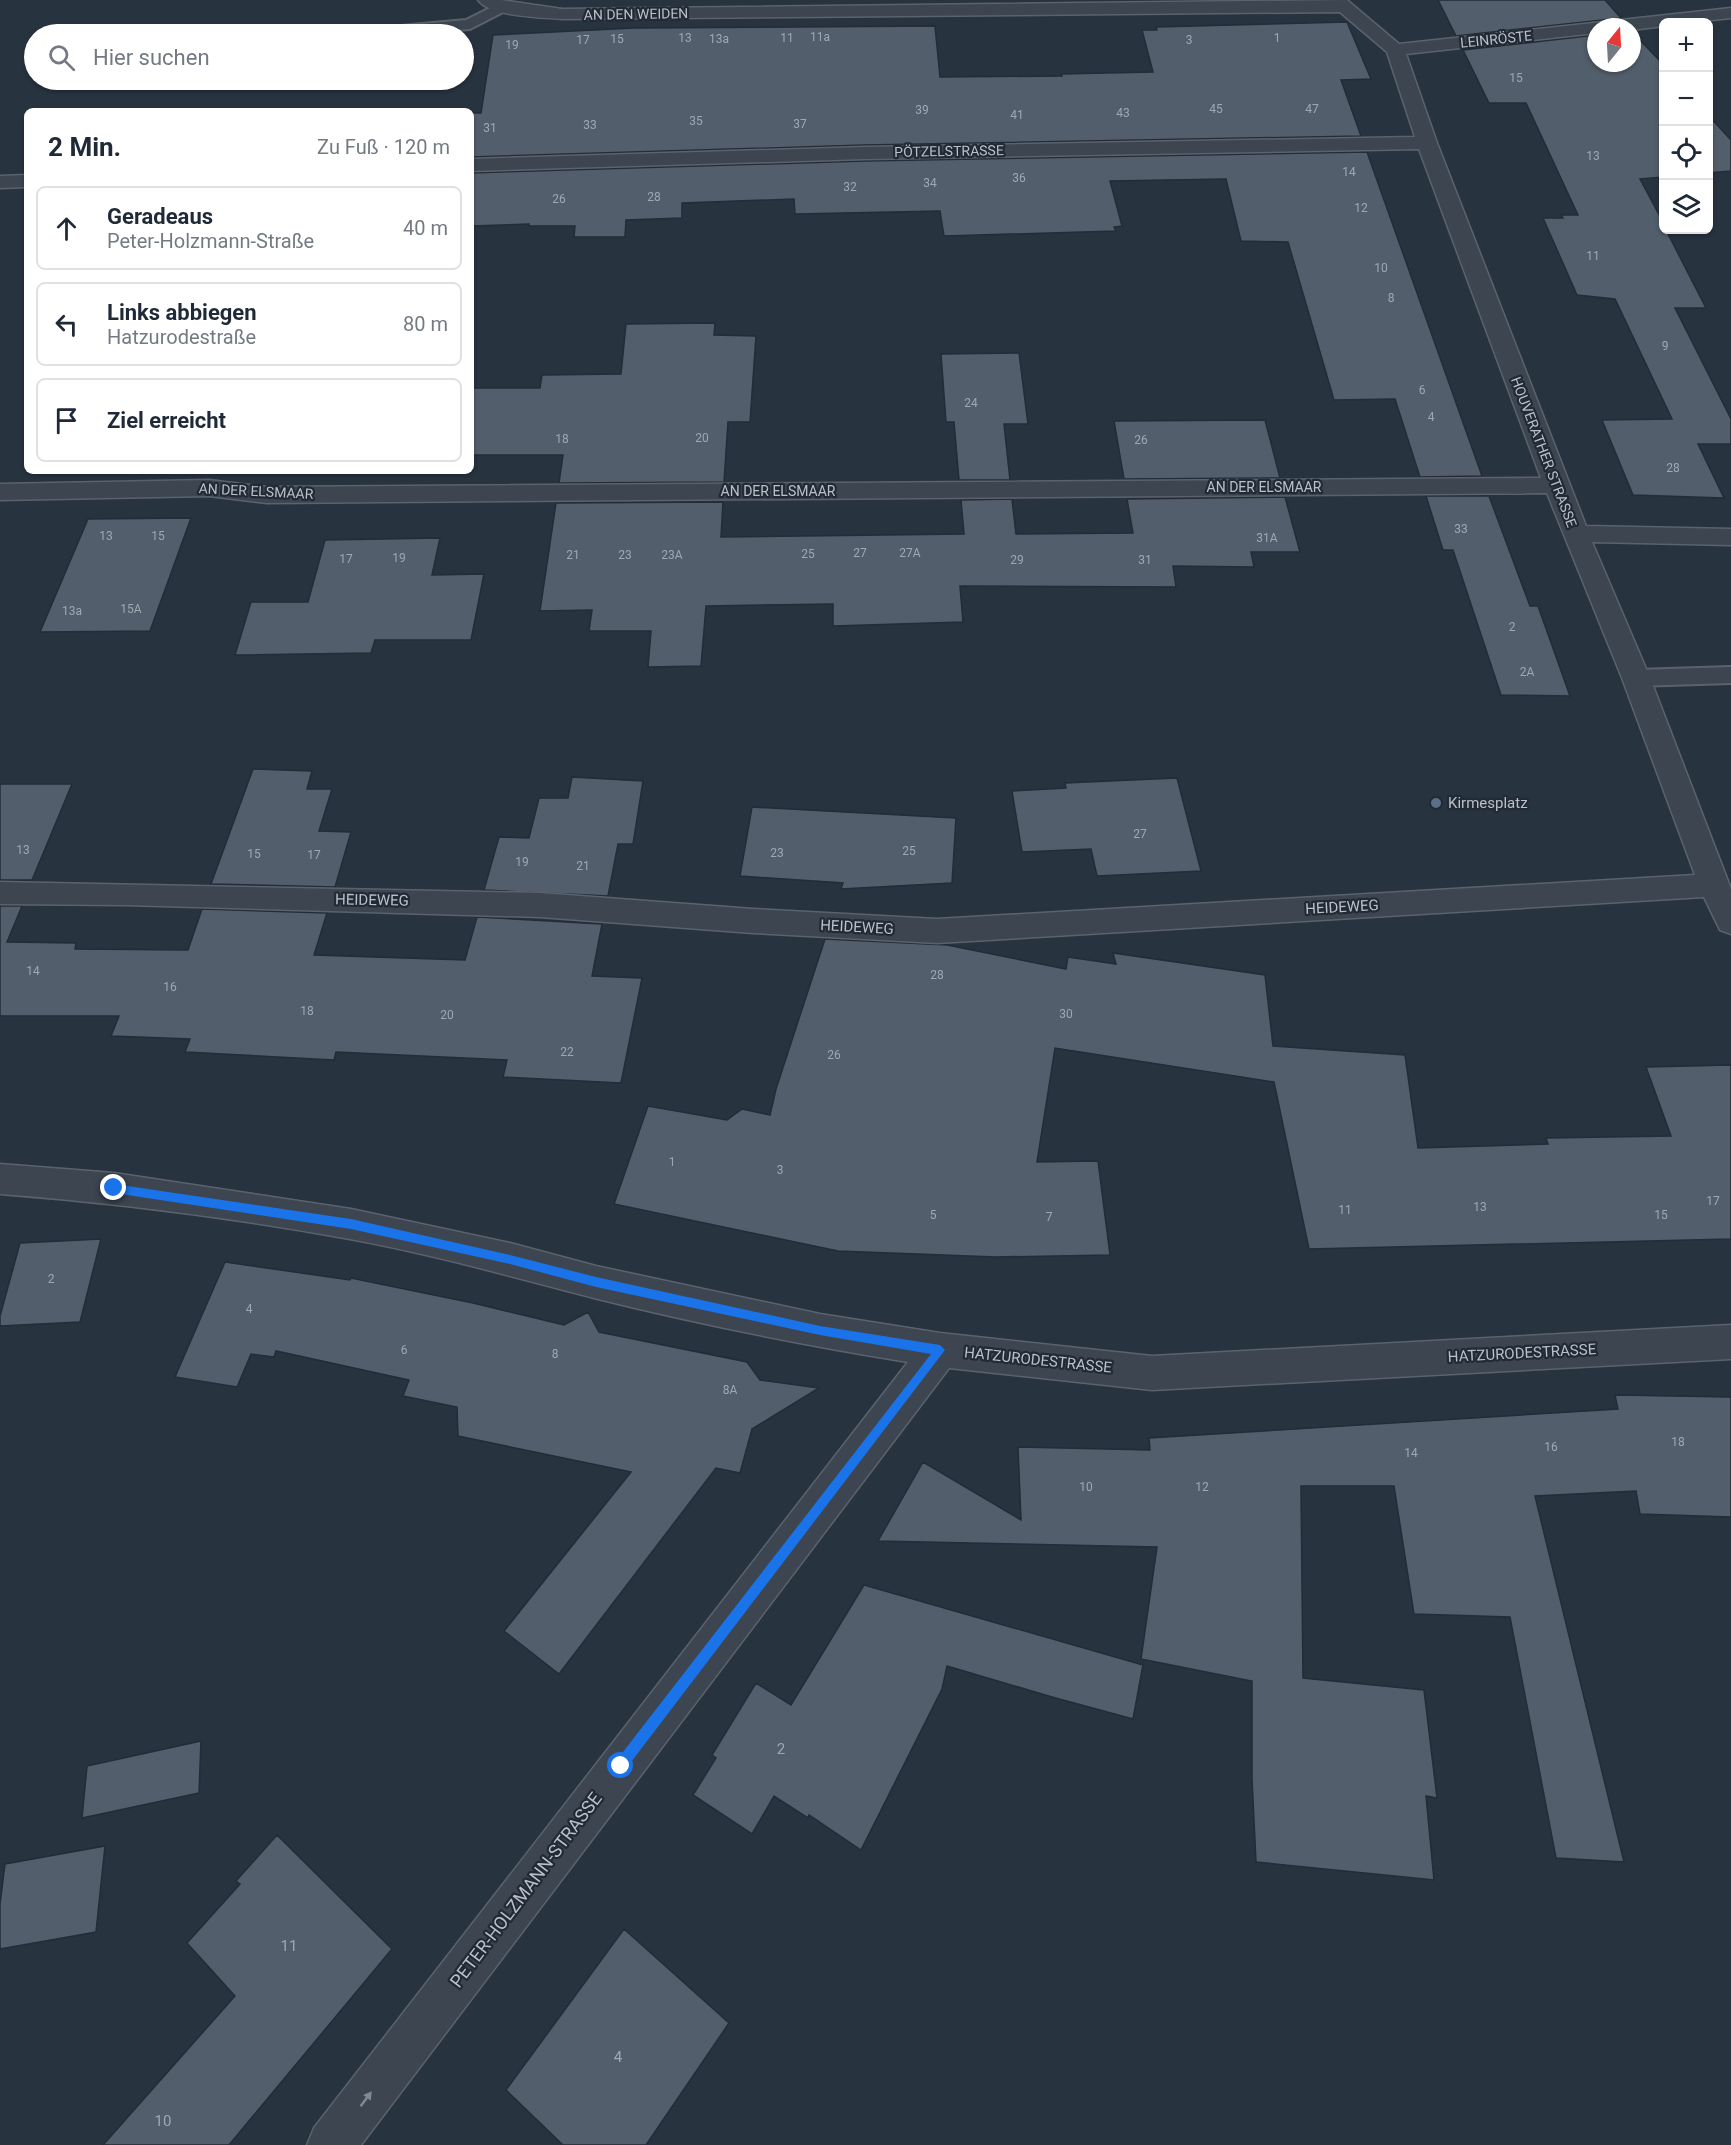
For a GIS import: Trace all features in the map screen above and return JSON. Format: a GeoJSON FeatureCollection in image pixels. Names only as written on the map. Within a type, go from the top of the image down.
{"type":"FeatureCollection","features":[{"type":"Feature","properties":{"kind":"street"},"geometry":{"type":"LineString","coordinates":[[1668,0],[1687,18],[1731,13]]}},
{"type":"Feature","properties":{"kind":"street","name":"AN DEN WEIDEN"},"geometry":{"type":"LineString","coordinates":[[494,4],[562,14],[1341,4]]}},
{"type":"Feature","properties":{"kind":"street","name":"HOUVERATHER STRASSE"},"geometry":{"type":"LineString","coordinates":[[1341,4],[1395,50],[1427,143],[1556,485],[1636,678],[1714,885],[1731,922]]}},
{"type":"Feature","properties":{"kind":"street"},"geometry":{"type":"LineString","coordinates":[[1641,23],[1659,21]]}},
{"type":"Feature","properties":{"kind":"street","name":"LEINRÖSTE"},"geometry":{"type":"LineString","coordinates":[[1395,50],[1587,29]]}},
{"type":"Feature","properties":{"kind":"street","name":"PÖTZELSTRASSE"},"geometry":{"type":"LineString","coordinates":[[474,165],[865,153],[1427,143]]}},
{"type":"Feature","properties":{"kind":"street"},"geometry":{"type":"LineString","coordinates":[[0,182],[24,181]]}},
{"type":"Feature","properties":{"kind":"street","name":"AN DER ELSMAAR"},"geometry":{"type":"LineString","coordinates":[[0,492],[209,488],[267,495],[1556,485]]}},
{"type":"Feature","properties":{"kind":"street"},"geometry":{"type":"LineString","coordinates":[[1576,534],[1731,537]]}},
{"type":"Feature","properties":{"kind":"street","name":"HEIDEWEG"},"geometry":{"type":"LineString","coordinates":[[0,893],[540,905],[753,921],[937,931],[1714,885]]}},
{"type":"Feature","properties":{"kind":"street","name":"HATZURODESTRASSE"},"geometry":{"type":"LineString","coordinates":[[0,1179],[114,1188],[351,1224],[510,1259],[596,1282],[786,1323],[940,1350],[1152,1373],[1731,1342]]}},
{"type":"Feature","properties":{"kind":"street","name":"PETER-HOLZMANN-STRASSE"},"geometry":{"type":"LineString","coordinates":[[331,2145],[940,1350]]}},
{"type":"Feature","properties":{"kind":"lane","name":"AN DEN WEIDEN"},"geometry":{"type":"LineString","coordinates":[[470,24],[494,4]]}},
{"type":"Feature","properties":{"kind":"lane"},"geometry":{"type":"LineString","coordinates":[[1636,678],[1731,675]]}},
{"type":"Feature","properties":{"kind":"building"},"geometry":{"type":"Polygon","coordinates":[[[1438,0],[1605,0],[1621,18],[1587,18],[1587,22],[1456,36],[1438,0]]]}},
{"type":"Feature","properties":{"kind":"building"},"geometry":{"type":"Polygon","coordinates":[[[1347,22],[1371,79],[1341,80],[1361,136],[865,145],[474,157],[474,113],[481,113],[493,35],[634,28],[935,26],[940,77],[1062,76],[1061,74],[1153,72],[1142,30],[1157,30],[1156,27],[1347,22]]]}},
{"type":"Feature","properties":{"kind":"building"},"geometry":{"type":"Polygon","coordinates":[[[1587,36],[1587,72],[1641,72],[1641,41],[1659,60],[1659,177],[1640,179],[1659,215],[1659,234],[1668,234],[1706,308],[1675,308],[1731,419],[1731,444],[1698,444],[1724,498],[1633,495],[1602,420],[1672,419],[1615,299],[1577,295],[1543,218],[1578,215],[1526,103],[1489,103],[1463,50],[1587,36]]]}},
{"type":"Feature","properties":{"kind":"building"},"geometry":{"type":"Polygon","coordinates":[[[1713,120],[1731,140],[1731,171],[1713,173],[1713,120]]]}},
{"type":"Feature","properties":{"kind":"building"},"geometry":{"type":"Polygon","coordinates":[[[1367,152],[1482,476],[1420,477],[1395,399],[1334,400],[1288,242],[1241,241],[1226,179],[1110,181],[1122,226],[1114,227],[1116,231],[944,236],[940,211],[795,214],[794,199],[682,203],[682,218],[626,220],[625,237],[574,237],[575,226],[529,226],[529,224],[474,226],[474,173],[865,161],[1367,152]]]}},
{"type":"Feature","properties":{"kind":"building"},"geometry":{"type":"Polygon","coordinates":[[[715,323],[714,335],[756,336],[750,422],[728,422],[724,482],[559,483],[563,455],[474,455],[474,388],[540,388],[542,375],[621,374],[626,324],[715,323]]]}},
{"type":"Feature","properties":{"kind":"building"},"geometry":{"type":"Polygon","coordinates":[[[1019,353],[1028,424],[1004,424],[1010,480],[959,480],[954,422],[946,422],[941,354],[1019,353]]]}},
{"type":"Feature","properties":{"kind":"building"},"geometry":{"type":"Polygon","coordinates":[[[1265,420],[1280,478],[1124,479],[1114,421],[1265,420]]]}},
{"type":"Feature","properties":{"kind":"building"},"geometry":{"type":"Polygon","coordinates":[[[1426,496],[1489,496],[1530,606],[1538,606],[1570,696],[1501,695],[1453,550],[1443,550],[1426,496]]]}},
{"type":"Feature","properties":{"kind":"building"},"geometry":{"type":"Polygon","coordinates":[[[1285,497],[1300,552],[1251,552],[1254,567],[1173,566],[1176,587],[960,586],[963,622],[833,626],[833,604],[706,606],[701,666],[648,667],[651,631],[589,631],[592,610],[540,611],[556,503],[723,502],[721,537],[964,534],[961,500],[1012,499],[1016,534],[1133,533],[1127,499],[1285,497]]]}},
{"type":"Feature","properties":{"kind":"building"},"geometry":{"type":"Polygon","coordinates":[[[191,518],[150,631],[40,632],[88,519],[191,518]]]}},
{"type":"Feature","properties":{"kind":"building"},"geometry":{"type":"Polygon","coordinates":[[[440,538],[432,575],[484,574],[471,640],[375,640],[371,653],[235,655],[251,602],[308,602],[325,540],[440,538]]]}},
{"type":"Feature","properties":{"kind":"building"},"geometry":{"type":"Polygon","coordinates":[[[253,769],[312,771],[307,789],[332,789],[319,831],[351,832],[335,887],[211,884],[253,769]]]}},
{"type":"Feature","properties":{"kind":"building"},"geometry":{"type":"Polygon","coordinates":[[[572,777],[643,781],[633,844],[618,844],[608,896],[484,890],[499,837],[529,838],[539,798],[568,798],[572,777]]]}},
{"type":"Feature","properties":{"kind":"building"},"geometry":{"type":"Polygon","coordinates":[[[1177,778],[1201,871],[1097,876],[1091,849],[1022,852],[1012,791],[1066,788],[1065,783],[1177,778]]]}},
{"type":"Feature","properties":{"kind":"building"},"geometry":{"type":"Polygon","coordinates":[[[0,784],[72,784],[32,880],[0,880],[0,784]]]}},
{"type":"Feature","properties":{"kind":"building"},"geometry":{"type":"Polygon","coordinates":[[[752,807],[956,818],[952,883],[841,889],[843,883],[740,876],[752,807]]]}},
{"type":"Feature","properties":{"kind":"building"},"geometry":{"type":"Polygon","coordinates":[[[0,906],[22,906],[7,942],[76,943],[75,949],[188,950],[202,909],[327,913],[314,955],[465,960],[477,917],[602,924],[592,976],[642,978],[621,1083],[503,1077],[507,1060],[336,1052],[334,1060],[185,1052],[190,1039],[111,1036],[119,1016],[0,1016],[0,906]]]}},
{"type":"Feature","properties":{"kind":"building"},"geometry":{"type":"Polygon","coordinates":[[[825,939],[947,945],[1066,969],[1068,957],[1116,964],[1113,953],[1265,975],[1273,1046],[1405,1055],[1418,1148],[1548,1144],[1546,1138],[1671,1136],[1646,1067],[1731,1065],[1731,1239],[1309,1249],[1274,1082],[1055,1048],[1037,1162],[1098,1161],[1110,1255],[996,1257],[838,1251],[614,1204],[648,1106],[727,1120],[742,1109],[770,1115],[776,1089],[825,939]]]}},
{"type":"Feature","properties":{"kind":"building"},"geometry":{"type":"Polygon","coordinates":[[[101,1239],[80,1322],[0,1326],[0,1316],[20,1243],[101,1239]]]}},
{"type":"Feature","properties":{"kind":"building"},"geometry":{"type":"Polygon","coordinates":[[[225,1262],[350,1280],[351,1278],[473,1303],[564,1325],[588,1312],[599,1332],[747,1362],[760,1380],[819,1388],[752,1429],[740,1473],[716,1468],[559,1674],[504,1631],[631,1472],[458,1436],[457,1407],[403,1396],[409,1380],[276,1351],[274,1357],[251,1354],[237,1387],[175,1377],[225,1262]]]}},
{"type":"Feature","properties":{"kind":"building"},"geometry":{"type":"Polygon","coordinates":[[[1615,1395],[1731,1397],[1731,1517],[1640,1514],[1636,1491],[1535,1496],[1624,1862],[1556,1858],[1510,1617],[1414,1614],[1394,1486],[1301,1486],[1303,1678],[1424,1690],[1437,1798],[1426,1796],[1434,1880],[1256,1862],[1252,1779],[1252,1681],[1141,1659],[1157,1547],[878,1541],[923,1462],[1021,1520],[1018,1447],[1150,1450],[1149,1438],[1618,1409],[1615,1395]]]}},
{"type":"Feature","properties":{"kind":"building"},"geometry":{"type":"Polygon","coordinates":[[[864,1585],[1143,1665],[1133,1719],[947,1666],[942,1689],[861,1850],[809,1815],[808,1818],[774,1796],[752,1834],[693,1795],[716,1758],[712,1755],[756,1683],[791,1705],[864,1585]]]}},
{"type":"Feature","properties":{"kind":"building"},"geometry":{"type":"Polygon","coordinates":[[[201,1741],[199,1793],[82,1818],[87,1766],[201,1741]]]}},
{"type":"Feature","properties":{"kind":"building"},"geometry":{"type":"Polygon","coordinates":[[[277,1835],[392,1949],[229,2145],[103,2145],[235,1996],[187,1943],[240,1884],[236,1881],[277,1835]]]}},
{"type":"Feature","properties":{"kind":"building"},"geometry":{"type":"Polygon","coordinates":[[[105,1846],[96,1932],[0,1949],[0,1904],[5,1864],[105,1846]]]}},
{"type":"Feature","properties":{"kind":"building"},"geometry":{"type":"Polygon","coordinates":[[[624,1929],[729,2023],[646,2145],[563,2145],[506,2090],[624,1929]]]}},
{"type":"Feature","properties":{"kind":"place","name":"Kirmesplatz"},"geometry":{"type":"Point","coordinates":[1436,803]}},
{"type":"Feature","properties":{"kind":"route"},"geometry":{"type":"LineString","coordinates":[[114,1188],[351,1224],[510,1259],[596,1282],[820,1330],[940,1350],[621,1766]]}}]}
